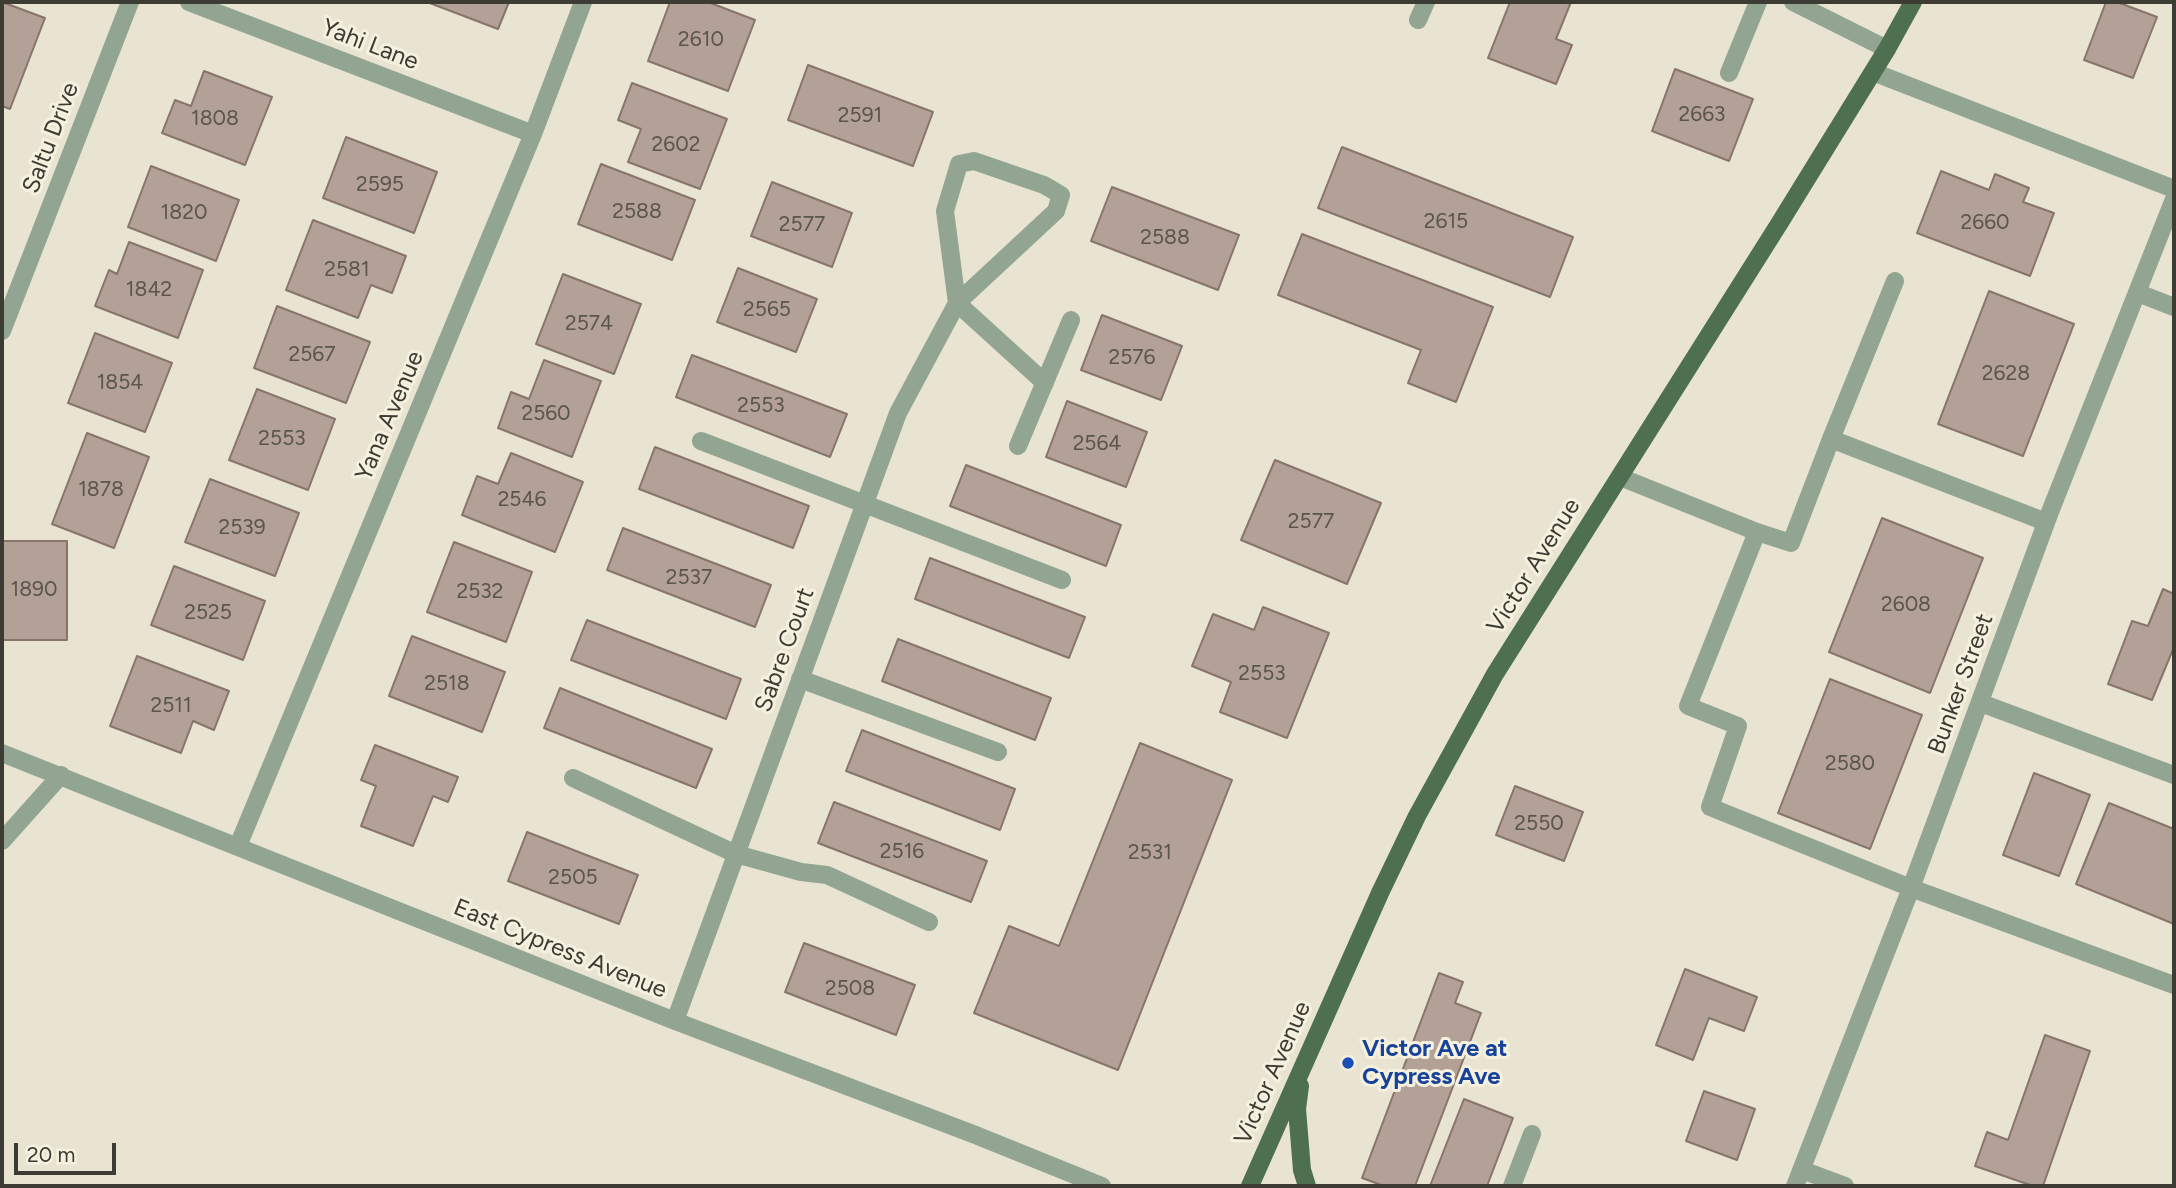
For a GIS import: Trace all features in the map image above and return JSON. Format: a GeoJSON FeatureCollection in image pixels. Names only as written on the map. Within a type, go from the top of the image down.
{"type":"FeatureCollection","features":[{"type":"Feature","properties":{"kind":"main road","name":"Victor Avenue"},"geometry":{"type":"LineString","coordinates":[[1250,1186],[1417,816],[1495,674],[1873,72],[1913,2]]}},
{"type":"Feature","properties":{"kind":"main road"},"geometry":{"type":"LineString","coordinates":[[1304,1062],[1297,1109],[1302,1170],[1307,1186]]}},
{"type":"Feature","properties":{"kind":"street","name":"Saltu Drive"},"geometry":{"type":"LineString","coordinates":[[2,331],[130,2]]}},
{"type":"Feature","properties":{"kind":"street","name":"Yahi Lane"},"geometry":{"type":"LineString","coordinates":[[189,2],[533,134]]}},
{"type":"Feature","properties":{"kind":"street","name":"Yana Avenue"},"geometry":{"type":"LineString","coordinates":[[238,846],[533,134],[583,2]]}},
{"type":"Feature","properties":{"kind":"street"},"geometry":{"type":"LineString","coordinates":[[1418,20],[1426,2]]}},
{"type":"Feature","properties":{"kind":"street"},"geometry":{"type":"LineString","coordinates":[[1729,73],[1758,2]]}},
{"type":"Feature","properties":{"kind":"street"},"geometry":{"type":"LineString","coordinates":[[1793,2],[1887,49]]}},
{"type":"Feature","properties":{"kind":"street"},"geometry":{"type":"LineString","coordinates":[[1873,72],[2174,189]]}},
{"type":"Feature","properties":{"kind":"street","name":"Sabre Court"},"geometry":{"type":"LineString","coordinates":[[675,1021],[898,413],[957,303],[1056,211],[1061,195],[1044,185],[974,161],[959,164],[945,211],[957,303]]}},
{"type":"Feature","properties":{"kind":"street","name":"Bunker Street"},"geometry":{"type":"LineString","coordinates":[[1798,1178],[1981,703],[2046,522],[2174,199]]}},
{"type":"Feature","properties":{"kind":"street"},"geometry":{"type":"LineString","coordinates":[[1620,477],[1791,543],[1895,281]]}},
{"type":"Feature","properties":{"kind":"street"},"geometry":{"type":"LineString","coordinates":[[2138,293],[2174,307]]}},
{"type":"Feature","properties":{"kind":"street"},"geometry":{"type":"LineString","coordinates":[[957,303],[1045,383]]}},
{"type":"Feature","properties":{"kind":"street"},"geometry":{"type":"LineString","coordinates":[[1018,446],[1071,320]]}},
{"type":"Feature","properties":{"kind":"street"},"geometry":{"type":"LineString","coordinates":[[1831,439],[2046,522]]}},
{"type":"Feature","properties":{"kind":"street"},"geometry":{"type":"LineString","coordinates":[[702,441],[1062,580]]}},
{"type":"Feature","properties":{"kind":"street"},"geometry":{"type":"LineString","coordinates":[[1757,532],[1688,706],[1738,726],[1710,807],[1911,888],[2174,985]]}},
{"type":"Feature","properties":{"kind":"street"},"geometry":{"type":"LineString","coordinates":[[800,679],[998,752]]}},
{"type":"Feature","properties":{"kind":"street"},"geometry":{"type":"LineString","coordinates":[[1981,703],[2174,775]]}},
{"type":"Feature","properties":{"kind":"street","name":"East Cypress Avenue"},"geometry":{"type":"LineString","coordinates":[[2,752],[675,1021],[1102,1186]]}},
{"type":"Feature","properties":{"kind":"street"},"geometry":{"type":"LineString","coordinates":[[2,841],[61,775]]}},
{"type":"Feature","properties":{"kind":"street"},"geometry":{"type":"LineString","coordinates":[[573,778],[736,854],[801,872],[827,875],[929,922]]}},
{"type":"Feature","properties":{"kind":"street"},"geometry":{"type":"LineString","coordinates":[[1512,1186],[1532,1134]]}},
{"type":"Feature","properties":{"kind":"street"},"geometry":{"type":"LineString","coordinates":[[1798,1178],[1845,1186]]}},
{"type":"Feature","properties":{"kind":"building"},"geometry":{"type":"Polygon","coordinates":[[[2,2],[45,18],[10,109],[2,106],[2,2]]]}},
{"type":"Feature","properties":{"kind":"building"},"geometry":{"type":"Polygon","coordinates":[[[427,2],[509,2],[498,29],[427,2]]]}},
{"type":"Feature","properties":{"kind":"building"},"geometry":{"type":"Polygon","coordinates":[[[670,2],[708,2],[755,20],[728,91],[648,61],[670,2]]]}},
{"type":"Feature","properties":{"kind":"building"},"geometry":{"type":"Polygon","coordinates":[[[1510,2],[1571,2],[1556,39],[1572,45],[1556,84],[1488,58],[1510,2]]]}},
{"type":"Feature","properties":{"kind":"building"},"geometry":{"type":"Polygon","coordinates":[[[2106,2],[2117,2],[2157,17],[2133,78],[2084,60],[2106,2]]]}},
{"type":"Feature","properties":{"kind":"building"},"geometry":{"type":"Polygon","coordinates":[[[808,65],[933,112],[913,166],[788,120],[808,65]]]}},
{"type":"Feature","properties":{"kind":"building"},"geometry":{"type":"Polygon","coordinates":[[[1675,69],[1753,99],[1729,161],[1652,131],[1675,69]]]}},
{"type":"Feature","properties":{"kind":"building"},"geometry":{"type":"Polygon","coordinates":[[[204,71],[272,97],[245,165],[162,133],[175,100],[191,106],[204,71]]]}},
{"type":"Feature","properties":{"kind":"building"},"geometry":{"type":"Polygon","coordinates":[[[632,83],[727,119],[700,189],[628,162],[641,129],[618,120],[632,83]]]}},
{"type":"Feature","properties":{"kind":"building"},"geometry":{"type":"Polygon","coordinates":[[[346,137],[437,172],[414,233],[323,198],[346,137]]]}},
{"type":"Feature","properties":{"kind":"building"},"geometry":{"type":"Polygon","coordinates":[[[1342,147],[1573,237],[1550,297],[1318,208],[1342,147]]]}},
{"type":"Feature","properties":{"kind":"building"},"geometry":{"type":"Polygon","coordinates":[[[601,164],[695,200],[672,260],[578,224],[601,164]]]}},
{"type":"Feature","properties":{"kind":"building"},"geometry":{"type":"Polygon","coordinates":[[[151,166],[239,200],[216,261],[128,227],[151,166]]]}},
{"type":"Feature","properties":{"kind":"building"},"geometry":{"type":"Polygon","coordinates":[[[1941,171],[1989,190],[1995,174],[2029,188],[2023,202],[2054,213],[2030,276],[1917,233],[1941,171]]]}},
{"type":"Feature","properties":{"kind":"building"},"geometry":{"type":"Polygon","coordinates":[[[772,182],[852,213],[832,267],[751,236],[772,182]]]}},
{"type":"Feature","properties":{"kind":"building"},"geometry":{"type":"Polygon","coordinates":[[[1112,187],[1239,235],[1218,290],[1091,241],[1112,187]]]}},
{"type":"Feature","properties":{"kind":"building"},"geometry":{"type":"Polygon","coordinates":[[[313,220],[406,256],[392,293],[371,285],[358,318],[286,290],[313,220]]]}},
{"type":"Feature","properties":{"kind":"building"},"geometry":{"type":"Polygon","coordinates":[[[1302,234],[1493,307],[1456,402],[1408,383],[1421,350],[1278,295],[1302,234]]]}},
{"type":"Feature","properties":{"kind":"building"},"geometry":{"type":"Polygon","coordinates":[[[129,242],[203,270],[178,338],[95,306],[109,270],[117,274],[129,242]]]}},
{"type":"Feature","properties":{"kind":"building"},"geometry":{"type":"Polygon","coordinates":[[[738,268],[817,299],[796,352],[717,322],[738,268]]]}},
{"type":"Feature","properties":{"kind":"building"},"geometry":{"type":"Polygon","coordinates":[[[563,274],[641,304],[614,374],[536,344],[563,274]]]}},
{"type":"Feature","properties":{"kind":"building"},"geometry":{"type":"Polygon","coordinates":[[[1989,291],[2074,324],[2023,456],[1938,424],[1989,291]]]}},
{"type":"Feature","properties":{"kind":"building"},"geometry":{"type":"Polygon","coordinates":[[[277,306],[370,342],[346,403],[254,368],[277,306]]]}},
{"type":"Feature","properties":{"kind":"building"},"geometry":{"type":"Polygon","coordinates":[[[1102,315],[1182,346],[1161,400],[1081,370],[1102,315]]]}},
{"type":"Feature","properties":{"kind":"building"},"geometry":{"type":"Polygon","coordinates":[[[95,333],[172,363],[145,432],[68,403],[95,333]]]}},
{"type":"Feature","properties":{"kind":"building"},"geometry":{"type":"Polygon","coordinates":[[[692,355],[847,414],[830,457],[676,397],[692,355]]]}},
{"type":"Feature","properties":{"kind":"building"},"geometry":{"type":"Polygon","coordinates":[[[544,360],[601,381],[572,457],[498,428],[511,392],[529,399],[544,360]]]}},
{"type":"Feature","properties":{"kind":"building"},"geometry":{"type":"Polygon","coordinates":[[[257,389],[335,419],[308,490],[229,460],[257,389]]]}},
{"type":"Feature","properties":{"kind":"building"},"geometry":{"type":"Polygon","coordinates":[[[1067,401],[1147,432],[1126,487],[1046,457],[1067,401]]]}},
{"type":"Feature","properties":{"kind":"building"},"geometry":{"type":"Polygon","coordinates":[[[87,433],[149,457],[114,548],[52,524],[87,433]]]}},
{"type":"Feature","properties":{"kind":"building"},"geometry":{"type":"Polygon","coordinates":[[[655,447],[809,506],[793,548],[639,489],[655,447]]]}},
{"type":"Feature","properties":{"kind":"building"},"geometry":{"type":"Polygon","coordinates":[[[511,453],[583,482],[555,552],[462,515],[477,476],[498,484],[511,453]]]}},
{"type":"Feature","properties":{"kind":"building"},"geometry":{"type":"Polygon","coordinates":[[[1275,460],[1381,503],[1347,584],[1241,540],[1275,460]]]}},
{"type":"Feature","properties":{"kind":"building"},"geometry":{"type":"Polygon","coordinates":[[[966,465],[1121,525],[1106,566],[950,506],[966,465]]]}},
{"type":"Feature","properties":{"kind":"building"},"geometry":{"type":"Polygon","coordinates":[[[210,479],[299,513],[275,576],[185,542],[210,479]]]}},
{"type":"Feature","properties":{"kind":"building"},"geometry":{"type":"Polygon","coordinates":[[[1882,518],[1983,558],[1930,693],[1829,652],[1882,518]]]}},
{"type":"Feature","properties":{"kind":"building"},"geometry":{"type":"Polygon","coordinates":[[[623,528],[771,585],[755,627],[607,570],[623,528]]]}},
{"type":"Feature","properties":{"kind":"building"},"geometry":{"type":"Polygon","coordinates":[[[2,541],[67,541],[67,640],[2,640],[2,541]]]}},
{"type":"Feature","properties":{"kind":"building"},"geometry":{"type":"Polygon","coordinates":[[[454,542],[532,572],[506,642],[427,612],[454,542]]]}},
{"type":"Feature","properties":{"kind":"building"},"geometry":{"type":"Polygon","coordinates":[[[930,558],[1085,617],[1069,658],[915,599],[930,558]]]}},
{"type":"Feature","properties":{"kind":"building"},"geometry":{"type":"Polygon","coordinates":[[[174,566],[265,601],[243,660],[151,625],[174,566]]]}},
{"type":"Feature","properties":{"kind":"building"},"geometry":{"type":"Polygon","coordinates":[[[2163,589],[2174,594],[2174,647],[2152,700],[2108,684],[2132,621],[2148,626],[2163,589]]]}},
{"type":"Feature","properties":{"kind":"building"},"geometry":{"type":"Polygon","coordinates":[[[1263,607],[1329,633],[1287,738],[1220,712],[1231,682],[1192,666],[1213,614],[1254,630],[1263,607]]]}},
{"type":"Feature","properties":{"kind":"building"},"geometry":{"type":"Polygon","coordinates":[[[587,620],[741,679],[726,719],[571,660],[587,620]]]}},
{"type":"Feature","properties":{"kind":"building"},"geometry":{"type":"Polygon","coordinates":[[[412,636],[505,672],[482,732],[389,696],[412,636]]]}},
{"type":"Feature","properties":{"kind":"building"},"geometry":{"type":"Polygon","coordinates":[[[898,639],[1051,698],[1035,740],[882,681],[898,639]]]}},
{"type":"Feature","properties":{"kind":"building"},"geometry":{"type":"Polygon","coordinates":[[[137,656],[229,691],[214,730],[193,721],[181,753],[110,726],[137,656]]]}},
{"type":"Feature","properties":{"kind":"building"},"geometry":{"type":"Polygon","coordinates":[[[1830,679],[1922,715],[1870,849],[1778,813],[1830,679]]]}},
{"type":"Feature","properties":{"kind":"building"},"geometry":{"type":"Polygon","coordinates":[[[560,688],[712,749],[696,788],[544,728],[560,688]]]}},
{"type":"Feature","properties":{"kind":"building"},"geometry":{"type":"Polygon","coordinates":[[[862,730],[1015,789],[1000,830],[846,771],[862,730]]]}},
{"type":"Feature","properties":{"kind":"building"},"geometry":{"type":"Polygon","coordinates":[[[1140,743],[1232,780],[1118,1070],[974,1013],[1009,926],[1059,946],[1140,743]]]}},
{"type":"Feature","properties":{"kind":"building"},"geometry":{"type":"Polygon","coordinates":[[[375,745],[458,777],[448,802],[433,796],[413,846],[361,826],[376,786],[361,780],[375,745]]]}},
{"type":"Feature","properties":{"kind":"building"},"geometry":{"type":"Polygon","coordinates":[[[2034,773],[2090,795],[2059,876],[2003,855],[2034,773]]]}},
{"type":"Feature","properties":{"kind":"building"},"geometry":{"type":"Polygon","coordinates":[[[1515,786],[1583,812],[1564,861],[1496,835],[1515,786]]]}},
{"type":"Feature","properties":{"kind":"building"},"geometry":{"type":"Polygon","coordinates":[[[834,802],[987,861],[971,902],[818,843],[834,802]]]}},
{"type":"Feature","properties":{"kind":"building"},"geometry":{"type":"Polygon","coordinates":[[[2109,803],[2174,829],[2174,924],[2076,884],[2109,803]]]}},
{"type":"Feature","properties":{"kind":"building"},"geometry":{"type":"Polygon","coordinates":[[[527,832],[638,875],[619,924],[508,881],[527,832]]]}},
{"type":"Feature","properties":{"kind":"building"},"geometry":{"type":"Polygon","coordinates":[[[804,943],[915,985],[896,1035],[785,992],[804,943]]]}},
{"type":"Feature","properties":{"kind":"building"},"geometry":{"type":"Polygon","coordinates":[[[1685,969],[1757,997],[1744,1031],[1709,1018],[1693,1060],[1656,1045],[1685,969]]]}},
{"type":"Feature","properties":{"kind":"building"},"geometry":{"type":"Polygon","coordinates":[[[1439,973],[1463,982],[1455,1003],[1481,1013],[1415,1186],[1384,1186],[1362,1178],[1439,973]]]}},
{"type":"Feature","properties":{"kind":"building"},"geometry":{"type":"Polygon","coordinates":[[[2045,1035],[2090,1051],[2043,1186],[2033,1186],[1975,1166],[1987,1132],[2008,1140],[2045,1035]]]}},
{"type":"Feature","properties":{"kind":"building"},"geometry":{"type":"Polygon","coordinates":[[[1704,1091],[1755,1109],[1737,1160],[1686,1141],[1704,1091]]]}},
{"type":"Feature","properties":{"kind":"building"},"geometry":{"type":"Polygon","coordinates":[[[1464,1099],[1513,1118],[1487,1186],[1430,1186],[1464,1099]]]}},
{"type":"Feature","properties":{"kind":"place","name":"Victor Ave at Cypress Ave"},"geometry":{"type":"Point","coordinates":[1348,1063]}}]}
